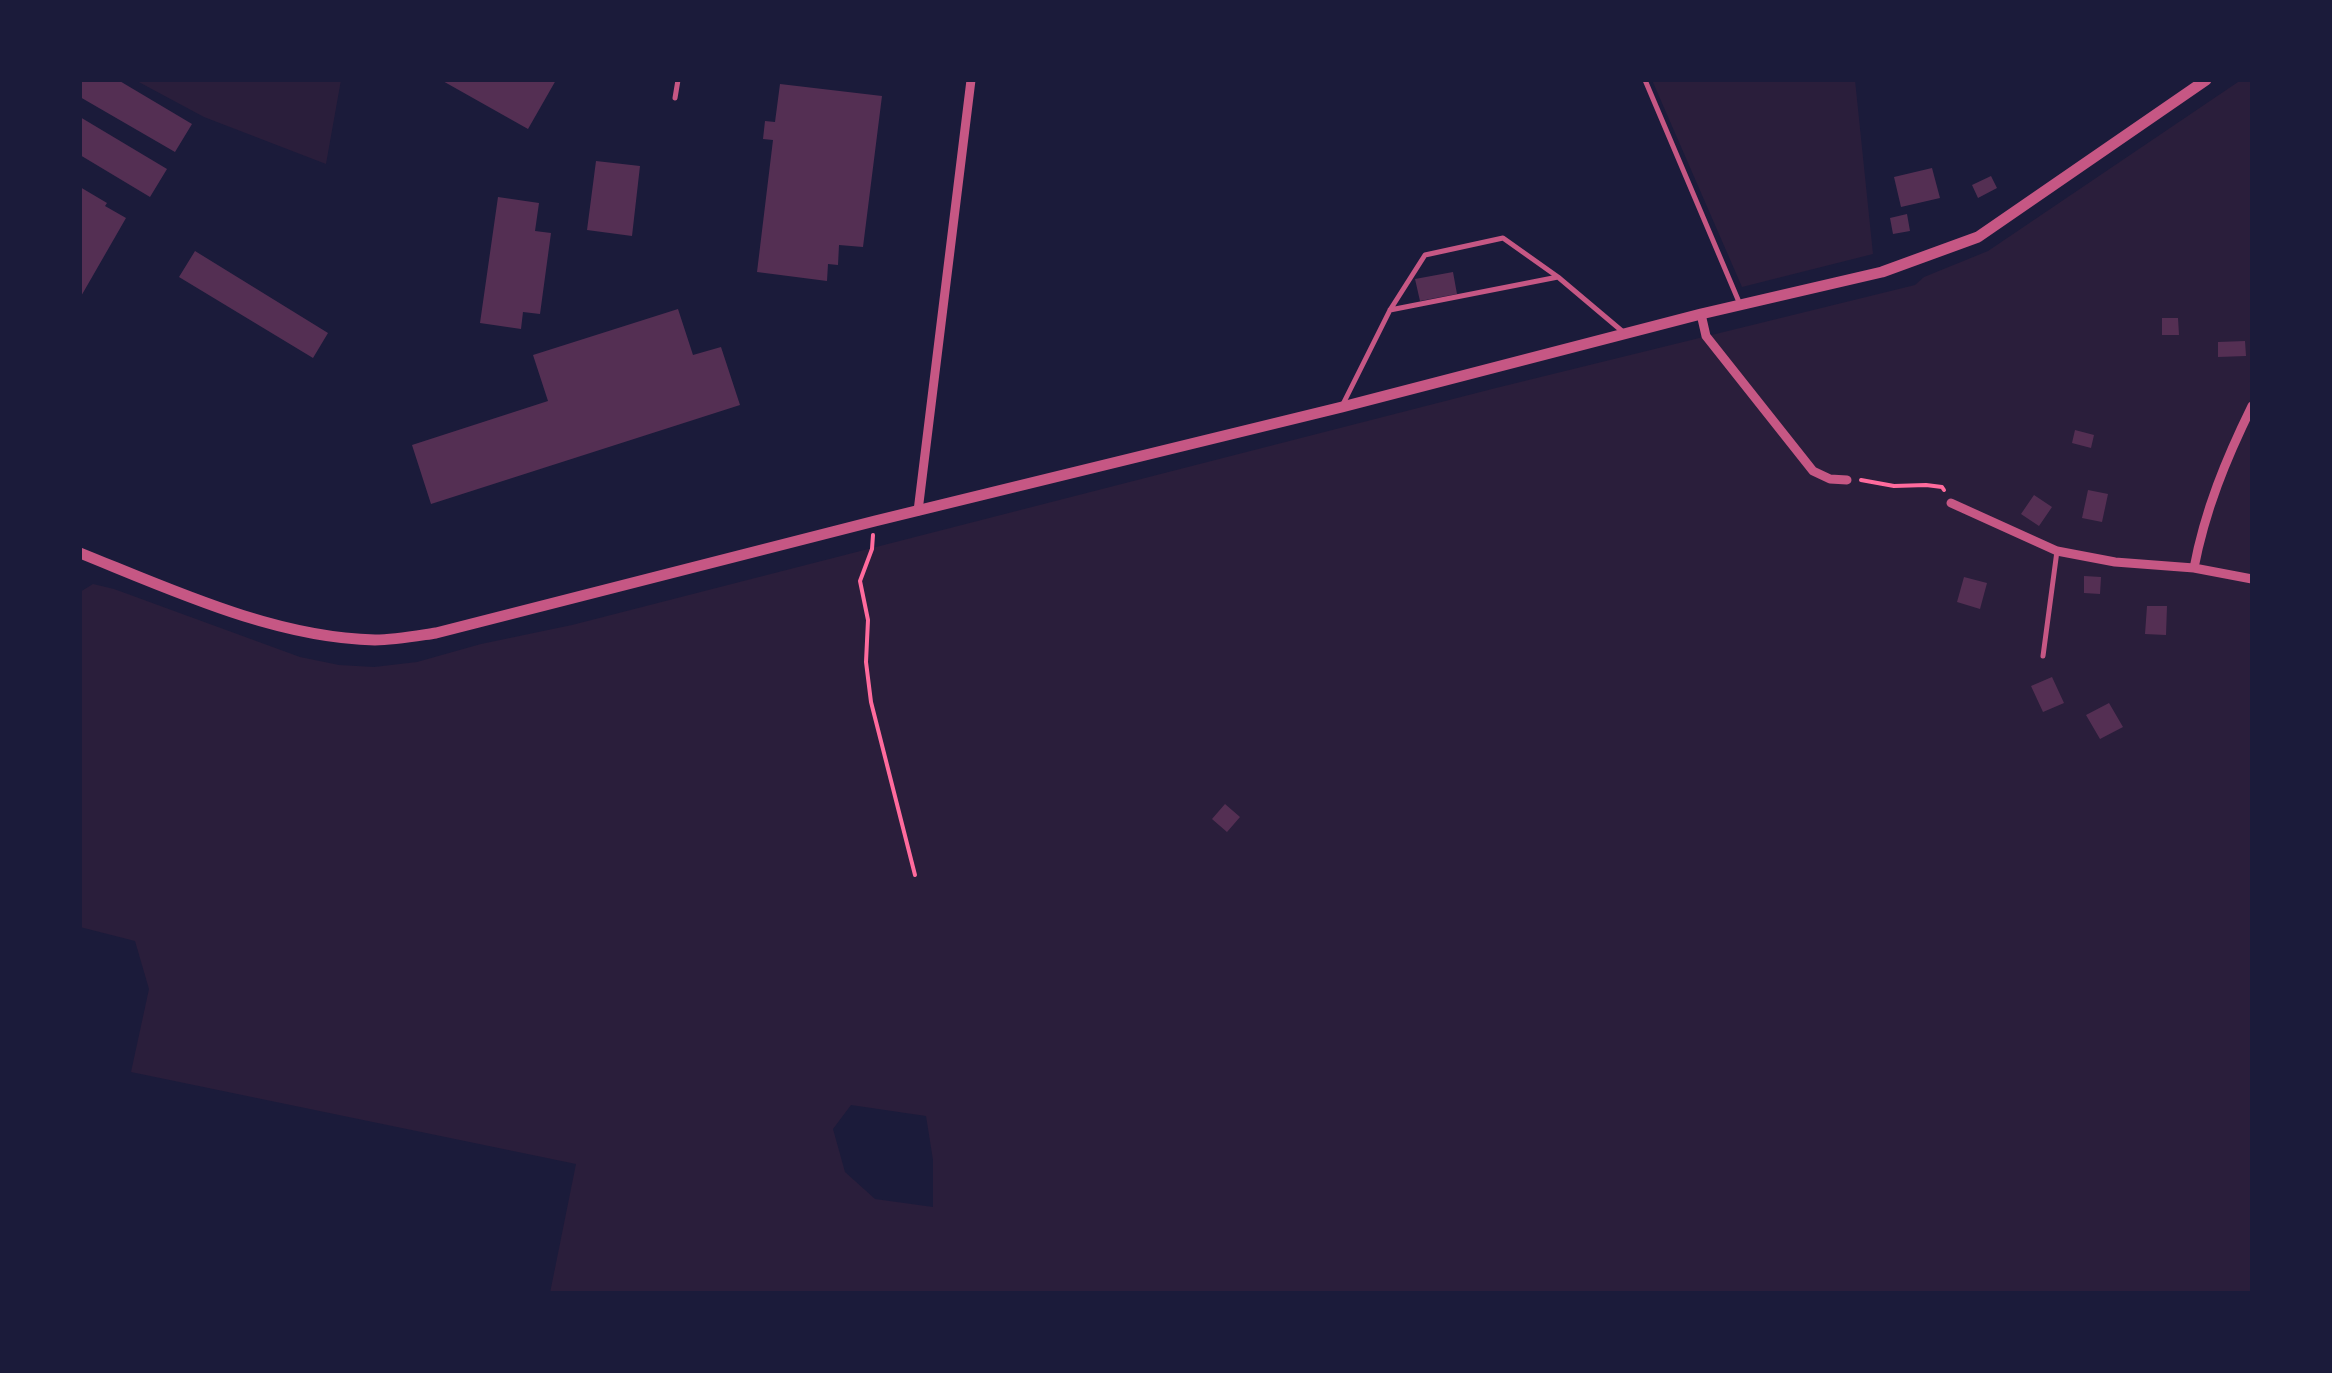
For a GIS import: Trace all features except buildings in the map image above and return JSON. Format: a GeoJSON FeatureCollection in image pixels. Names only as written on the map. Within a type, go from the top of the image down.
{"type":"FeatureCollection","features":[{"type":"Feature","properties":{"kind":"street"},"geometry":{"type":"LineString","coordinates":[[918,511],[971,80]]}},
{"type":"Feature","properties":{"kind":"street"},"geometry":{"type":"LineString","coordinates":[[80,553],[249,616],[318,635],[377,640],[436,634],[1700,314],[1882,272],[1978,237],[2206,80]]}},
{"type":"Feature","properties":{"kind":"street"},"geometry":{"type":"LineString","coordinates":[[1700,314],[1706,336],[1812,471],[1847,480]]}},
{"type":"Feature","properties":{"kind":"street"},"geometry":{"type":"LineString","coordinates":[[2194,568],[2224,462],[2252,406]]}},
{"type":"Feature","properties":{"kind":"street"},"geometry":{"type":"LineString","coordinates":[[1951,503],[2058,551],[2252,579]]}},
{"type":"Feature","properties":{"kind":"lane"},"geometry":{"type":"LineString","coordinates":[[674,98],[678,80]]}},
{"type":"Feature","properties":{"kind":"lane"},"geometry":{"type":"LineString","coordinates":[[1645,80],[1740,305]]}},
{"type":"Feature","properties":{"kind":"lane"},"geometry":{"type":"LineString","coordinates":[[1342,407],[1390,310],[1425,255],[1503,238],[1558,277],[1625,333]]}},
{"type":"Feature","properties":{"kind":"lane"},"geometry":{"type":"LineString","coordinates":[[1390,310],[1558,277]]}},
{"type":"Feature","properties":{"kind":"lane"},"geometry":{"type":"LineString","coordinates":[[2043,656],[2058,551]]}},
{"type":"Feature","properties":{"kind":"path"},"geometry":{"type":"LineString","coordinates":[[1847,480],[1942,487],[1951,503]]}},
{"type":"Feature","properties":{"kind":"path"},"geometry":{"type":"LineString","coordinates":[[872,549],[860,581],[868,620],[866,662],[872,702],[915,876]]}},
{"type":"Feature","properties":{"kind":"shaded area"},"geometry":{"type":"Polygon","coordinates":[[[135,80],[341,80],[326,164],[204,117],[135,80]]]}},
{"type":"Feature","properties":{"kind":"shaded area"},"geometry":{"type":"Polygon","coordinates":[[[1652,80],[1855,80],[1873,254],[1742,287],[1652,80]]]}},
{"type":"Feature","properties":{"kind":"shaded area"},"geometry":{"type":"Polygon","coordinates":[[[2241,80],[2252,80],[2252,1293],[550,1293],[576,1164],[131,1072],[149,989],[135,941],[80,927],[80,592],[93,584],[300,657],[374,667],[417,662],[1915,285],[1924,277],[1988,251],[2241,80]],[[851,1105],[833,1129],[845,1172],[875,1199],[933,1207],[933,1160],[926,1116],[851,1105]]]}}]}
